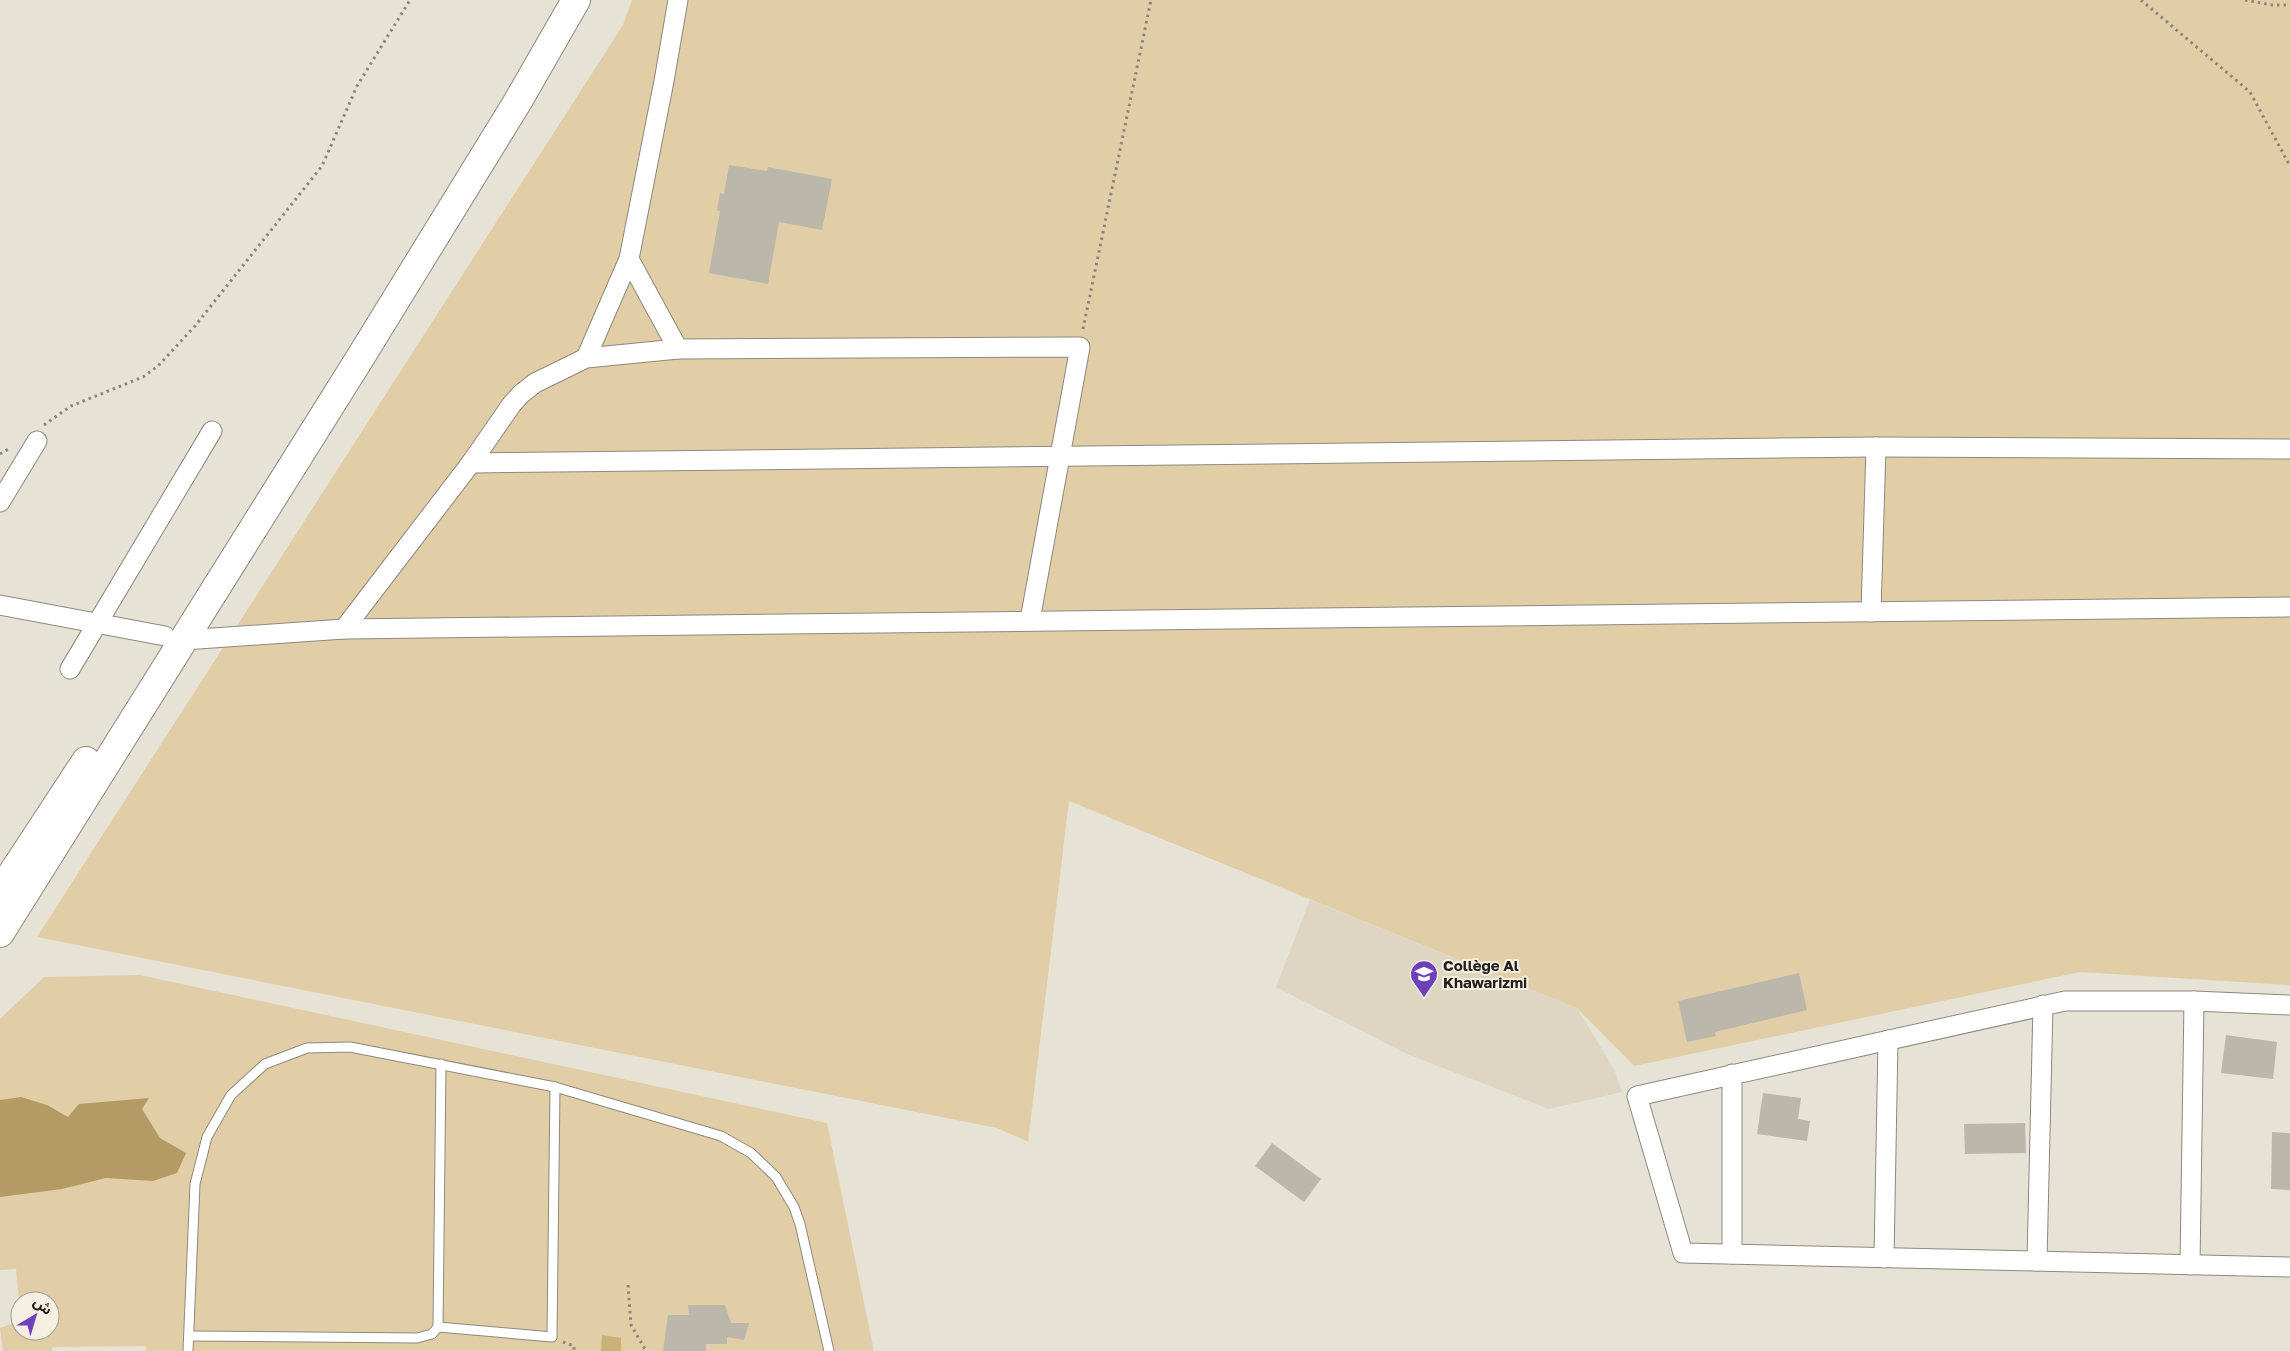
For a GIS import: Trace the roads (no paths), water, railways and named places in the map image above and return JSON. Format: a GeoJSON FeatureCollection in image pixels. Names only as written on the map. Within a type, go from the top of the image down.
{"type":"FeatureCollection","features":[{"type":"Feature","properties":{"kind":"main road"},"geometry":{"type":"LineString","coordinates":[[0,933],[175,638],[486,122],[556,0]]}},
{"type":"Feature","properties":{"kind":"main road"},"geometry":{"type":"LineString","coordinates":[[0,892],[175,638],[518,101],[576,0]]}},
{"type":"Feature","properties":{"kind":"street"},"geometry":{"type":"LineString","coordinates":[[586,358],[629,259],[678,0]]}},
{"type":"Feature","properties":{"kind":"street"},"geometry":{"type":"LineString","coordinates":[[629,259],[678,349]]}},
{"type":"Feature","properties":{"kind":"street"},"geometry":{"type":"LineString","coordinates":[[344,629],[471,463],[512,404],[535,383],[586,358],[678,349],[1080,347],[1030,620]]}},
{"type":"Feature","properties":{"kind":"street"},"geometry":{"type":"LineString","coordinates":[[70,669],[212,431]]}},
{"type":"Feature","properties":{"kind":"street"},"geometry":{"type":"LineString","coordinates":[[0,502],[38,434]]}},
{"type":"Feature","properties":{"kind":"street"},"geometry":{"type":"LineString","coordinates":[[471,463],[1876,447],[2290,449]]}},
{"type":"Feature","properties":{"kind":"street"},"geometry":{"type":"LineString","coordinates":[[1871,612],[1876,447]]}},
{"type":"Feature","properties":{"kind":"street"},"geometry":{"type":"LineString","coordinates":[[0,605],[175,638],[344,629],[2290,607]]}},
{"type":"Feature","properties":{"kind":"street"},"geometry":{"type":"LineString","coordinates":[[2290,1005],[2194,1001],[2074,1001],[2044,1005],[1637,1096],[1683,1253],[2290,1267]]}},
{"type":"Feature","properties":{"kind":"street"},"geometry":{"type":"LineString","coordinates":[[2190,1265],[2194,1001]]}},
{"type":"Feature","properties":{"kind":"street"},"geometry":{"type":"LineString","coordinates":[[2036,1261],[2044,1005]]}},
{"type":"Feature","properties":{"kind":"street"},"geometry":{"type":"LineString","coordinates":[[1884,1258],[1888,1040]]}},
{"type":"Feature","properties":{"kind":"street"},"geometry":{"type":"LineString","coordinates":[[1732,1074],[1732,1254]]}},
{"type":"Feature","properties":{"kind":"lane"},"geometry":{"type":"LineString","coordinates":[[188,1351],[195,1184],[207,1137],[231,1095],[265,1064],[307,1048],[350,1046],[556,1087],[721,1136],[751,1153],[764,1164],[786,1192],[800,1224],[829,1351]]}},
{"type":"Feature","properties":{"kind":"lane"},"geometry":{"type":"LineString","coordinates":[[189,1336],[417,1338],[432,1334],[438,1327],[441,1064]]}},
{"type":"Feature","properties":{"kind":"lane"},"geometry":{"type":"LineString","coordinates":[[438,1327],[552,1337],[556,1087]]}},
{"type":"Feature","properties":{"kind":"place","name":"Collège Al Khawarizmi"},"geometry":{"type":"Point","coordinates":[1424,998]}}]}
